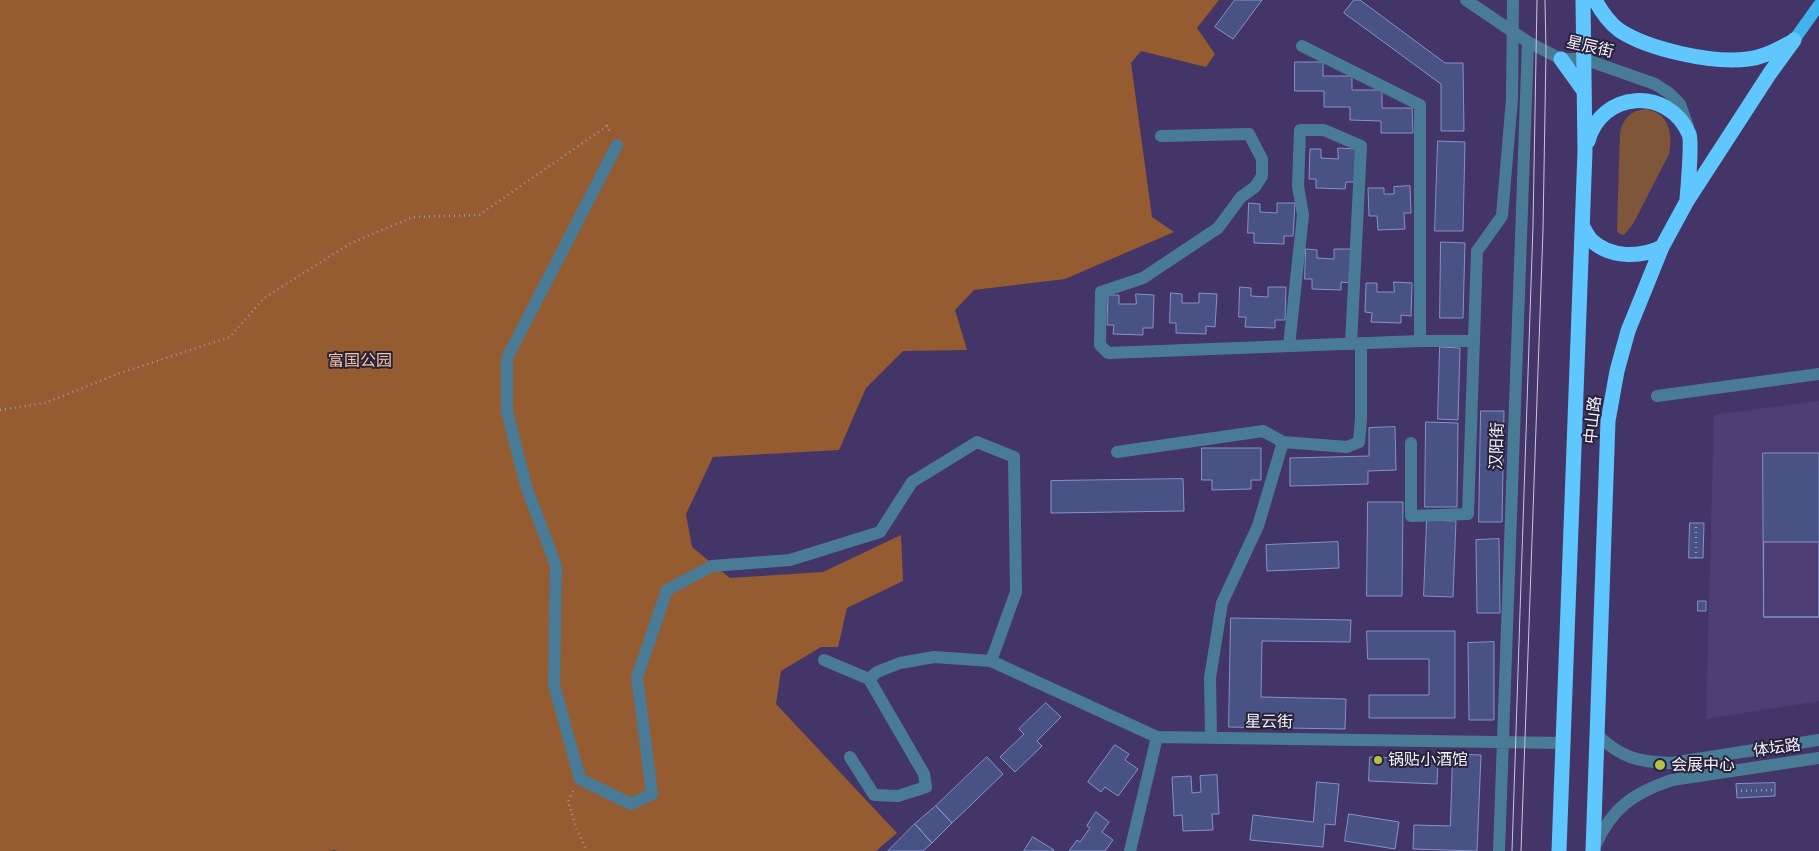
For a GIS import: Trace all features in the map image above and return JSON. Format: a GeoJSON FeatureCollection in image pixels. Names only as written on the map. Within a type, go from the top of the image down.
{"type":"FeatureCollection","features":[{"type":"Feature","properties":{"kind":"highway","name":"中山路"},"geometry":{"type":"LineString","coordinates":[[1559,851],[1585,151],[1583,0]]}},
{"type":"Feature","properties":{"kind":"highway"},"geometry":{"type":"LineString","coordinates":[[1595,0],[1601,12],[1618,29],[1640,41],[1693,56],[1722,60],[1746,60],[1770,54],[1794,40]]}},
{"type":"Feature","properties":{"kind":"highway","name":"中山路"},"geometry":{"type":"LineString","coordinates":[[1593,851],[1608,421],[1617,371],[1628,331],[1662,247],[1687,200],[1770,73],[1794,40]]}},
{"type":"Feature","properties":{"kind":"highway"},"geometry":{"type":"LineString","coordinates":[[1561,59],[1584,91]]}},
{"type":"Feature","properties":{"kind":"highway"},"geometry":{"type":"LineString","coordinates":[[1585,151],[1593,126],[1613,107],[1628,101],[1642,100],[1657,103],[1670,110],[1680,120],[1690,136],[1687,200]]}},
{"type":"Feature","properties":{"kind":"highway"},"geometry":{"type":"LineString","coordinates":[[1582,226],[1590,239],[1603,248],[1617,253],[1633,255],[1648,253],[1662,247]]}},
{"type":"Feature","properties":{"kind":"main road"},"geometry":{"type":"LineString","coordinates":[[1794,40],[1819,5]]}},
{"type":"Feature","properties":{"kind":"street","name":"星辰街"},"geometry":{"type":"LineString","coordinates":[[1466,0],[1528,42],[1561,59],[1584,59],[1655,84],[1669,93],[1680,104],[1686,118],[1690,136]]}},
{"type":"Feature","properties":{"kind":"street"},"geometry":{"type":"LineString","coordinates":[[1411,443],[1411,516],[1468,514],[1477,251],[1502,216],[1512,99],[1513,0]]}},
{"type":"Feature","properties":{"kind":"street","name":"汉阳街"},"geometry":{"type":"LineString","coordinates":[[1499,851],[1528,42]]}},
{"type":"Feature","properties":{"kind":"street"},"geometry":{"type":"LineString","coordinates":[[1302,46],[1420,105],[1420,341]]}},
{"type":"Feature","properties":{"kind":"street"},"geometry":{"type":"LineString","coordinates":[[1117,452],[1263,431],[1283,442],[1347,447],[1359,442],[1361,419],[1356,343],[1361,146],[1324,130],[1300,130],[1298,186],[1303,215],[1289,346]]}},
{"type":"Feature","properties":{"kind":"street"},"geometry":{"type":"LineString","coordinates":[[1161,136],[1249,134],[1262,159],[1262,176],[1256,187],[1241,197],[1218,228],[1144,278],[1102,292],[1100,345],[1108,353],[1356,343],[1474,341]]}},
{"type":"Feature","properties":{"kind":"street"},"geometry":{"type":"LineString","coordinates":[[617,145],[507,358],[507,411],[526,486],[556,566],[554,686],[580,779],[631,804],[652,794],[637,677],[667,590],[712,566],[790,560],[880,532],[912,482],[977,442],[1014,457],[1016,592],[991,661],[934,657],[900,663],[877,672],[869,679]]}},
{"type":"Feature","properties":{"kind":"street"},"geometry":{"type":"LineString","coordinates":[[1657,396],[1819,374]]}},
{"type":"Feature","properties":{"kind":"street"},"geometry":{"type":"LineString","coordinates":[[1211,738],[1210,678],[1222,603],[1258,526],[1283,442]]}},
{"type":"Feature","properties":{"kind":"street"},"geometry":{"type":"LineString","coordinates":[[824,660],[869,679],[924,774],[926,786],[898,796],[874,795],[850,758]]}},
{"type":"Feature","properties":{"kind":"street","name":"星云街"},"geometry":{"type":"LineString","coordinates":[[991,661],[1157,737],[1563,744]]}},
{"type":"Feature","properties":{"kind":"street","name":"体坛路"},"geometry":{"type":"LineString","coordinates":[[1597,735],[1610,746],[1627,756],[1646,762],[1671,763],[1819,740]]}},
{"type":"Feature","properties":{"kind":"street"},"geometry":{"type":"LineString","coordinates":[[1130,851],[1157,737]]}},
{"type":"Feature","properties":{"kind":"street","name":"体坛路"},"geometry":{"type":"LineString","coordinates":[[1593,851],[1602,829],[1615,812],[1632,798],[1651,787],[1672,780],[1819,758]]}},
{"type":"Feature","properties":{"kind":"path"},"geometry":{"type":"LineString","coordinates":[[0,410],[45,403],[120,373],[230,337],[264,298],[351,243],[413,217],[479,215],[607,126],[617,145]]}},
{"type":"Feature","properties":{"kind":"path"},"geometry":{"type":"LineString","coordinates":[[1696,523],[1696,558]]}},
{"type":"Feature","properties":{"kind":"path"},"geometry":{"type":"LineString","coordinates":[[580,779],[568,801],[577,830],[587,851]]}},
{"type":"Feature","properties":{"kind":"path"},"geometry":{"type":"LineString","coordinates":[[1736,791],[1775,790]]}},
{"type":"Feature","properties":{"kind":"shaded area"},"geometry":{"type":"Polygon","coordinates":[[[1645,109],[1659,114],[1668,125],[1670,139],[1669,154],[1633,224],[1624,235],[1617,231],[1620,132],[1629,116],[1636,111],[1645,109]]]}},
{"type":"Feature","properties":{"kind":"shaded area"},"geometry":{"type":"Polygon","coordinates":[[[1819,401],[1819,701],[1706,719],[1714,415],[1819,401]]]}},
{"type":"Feature","properties":{"kind":"green space","name":"富国公园"},"geometry":{"type":"Polygon","coordinates":[[[0,0],[1219,0],[1197,28],[1215,54],[1206,67],[1141,51],[1131,63],[1152,217],[1174,232],[1065,279],[974,290],[955,310],[967,350],[903,351],[866,388],[839,450],[713,457],[686,514],[692,547],[730,578],[823,572],[901,535],[903,581],[847,608],[838,647],[821,647],[781,671],[776,704],[897,833],[876,851],[0,851],[0,0]]]}},
{"type":"Feature","properties":{"kind":"building"},"geometry":{"type":"Polygon","coordinates":[[[1235,0],[1262,0],[1233,39],[1215,27],[1235,0]]]}},
{"type":"Feature","properties":{"kind":"building"},"geometry":{"type":"Polygon","coordinates":[[[1354,0],[1360,0],[1445,63],[1463,63],[1464,131],[1441,131],[1441,84],[1344,13],[1354,0]]]}},
{"type":"Feature","properties":{"kind":"building"},"geometry":{"type":"Polygon","coordinates":[[[1295,62],[1323,62],[1323,76],[1352,76],[1352,90],[1382,90],[1382,108],[1412,108],[1413,133],[1381,133],[1381,121],[1350,120],[1350,107],[1324,107],[1324,91],[1295,91],[1295,62]]]}},
{"type":"Feature","properties":{"kind":"building"},"geometry":{"type":"Polygon","coordinates":[[[1438,141],[1465,142],[1463,231],[1435,231],[1438,141]]]}},
{"type":"Feature","properties":{"kind":"building"},"geometry":{"type":"Polygon","coordinates":[[[1338,148],[1356,149],[1355,182],[1346,182],[1345,189],[1316,188],[1316,179],[1309,179],[1310,149],[1321,149],[1321,158],[1338,159],[1338,148]]]}},
{"type":"Feature","properties":{"kind":"building"},"geometry":{"type":"Polygon","coordinates":[[[1410,186],[1411,213],[1404,213],[1405,229],[1378,230],[1377,216],[1369,216],[1368,188],[1384,188],[1384,194],[1394,194],[1394,187],[1410,186]]]}},
{"type":"Feature","properties":{"kind":"building"},"geometry":{"type":"Polygon","coordinates":[[[1249,203],[1260,204],[1260,212],[1277,213],[1277,203],[1295,203],[1293,236],[1284,236],[1284,244],[1254,243],[1254,233],[1248,233],[1249,203]]]}},
{"type":"Feature","properties":{"kind":"building"},"geometry":{"type":"Polygon","coordinates":[[[1441,242],[1465,243],[1463,318],[1440,318],[1441,242]]]}},
{"type":"Feature","properties":{"kind":"building"},"geometry":{"type":"Polygon","coordinates":[[[1306,249],[1317,250],[1317,258],[1334,259],[1334,249],[1352,249],[1351,283],[1341,282],[1341,290],[1312,289],[1312,279],[1305,279],[1306,249]]]}},
{"type":"Feature","properties":{"kind":"building"},"geometry":{"type":"Polygon","coordinates":[[[1394,282],[1412,283],[1411,316],[1401,315],[1401,323],[1371,322],[1372,313],[1365,312],[1366,283],[1377,283],[1377,292],[1394,292],[1394,282]]]}},
{"type":"Feature","properties":{"kind":"building"},"geometry":{"type":"Polygon","coordinates":[[[1240,287],[1251,288],[1251,296],[1268,297],[1268,287],[1286,287],[1285,320],[1275,320],[1275,328],[1245,327],[1246,317],[1239,317],[1240,287]]]}},
{"type":"Feature","properties":{"kind":"building"},"geometry":{"type":"Polygon","coordinates":[[[1171,293],[1182,294],[1182,303],[1199,303],[1199,293],[1217,294],[1215,327],[1206,326],[1206,334],[1176,333],[1176,323],[1170,323],[1171,293]]]}},
{"type":"Feature","properties":{"kind":"building"},"geometry":{"type":"Polygon","coordinates":[[[1136,294],[1154,295],[1153,328],[1143,328],[1143,335],[1113,334],[1114,325],[1107,325],[1108,295],[1119,295],[1119,304],[1136,304],[1136,294]]]}},
{"type":"Feature","properties":{"kind":"building"},"geometry":{"type":"Polygon","coordinates":[[[1440,347],[1460,348],[1458,420],[1438,419],[1440,347]]]}},
{"type":"Feature","properties":{"kind":"building"},"geometry":{"type":"Polygon","coordinates":[[[1481,411],[1504,411],[1502,522],[1479,522],[1481,411]]]}},
{"type":"Feature","properties":{"kind":"building"},"geometry":{"type":"Polygon","coordinates":[[[1426,422],[1458,423],[1457,507],[1425,507],[1426,422]]]}},
{"type":"Feature","properties":{"kind":"building"},"geometry":{"type":"Polygon","coordinates":[[[1395,427],[1396,470],[1368,471],[1368,484],[1290,486],[1290,458],[1369,456],[1369,428],[1395,427]]]}},
{"type":"Feature","properties":{"kind":"building"},"geometry":{"type":"Polygon","coordinates":[[[1202,448],[1261,448],[1261,480],[1251,480],[1251,489],[1212,490],[1212,480],[1202,480],[1202,448]]]}},
{"type":"Feature","properties":{"kind":"building"},"geometry":{"type":"Polygon","coordinates":[[[1763,453],[1819,453],[1819,617],[1764,617],[1763,453]]]}},
{"type":"Feature","properties":{"kind":"building"},"geometry":{"type":"Polygon","coordinates":[[[1183,479],[1184,511],[1051,513],[1051,481],[1183,479]]]}},
{"type":"Feature","properties":{"kind":"building"},"geometry":{"type":"Polygon","coordinates":[[[1368,502],[1403,502],[1402,596],[1367,596],[1368,502]]]}},
{"type":"Feature","properties":{"kind":"building"},"geometry":{"type":"Polygon","coordinates":[[[1427,520],[1456,521],[1453,597],[1424,596],[1427,520]]]}},
{"type":"Feature","properties":{"kind":"building"},"geometry":{"type":"Polygon","coordinates":[[[1690,523],[1704,523],[1703,558],[1689,558],[1690,523]]]}},
{"type":"Feature","properties":{"kind":"building"},"geometry":{"type":"Polygon","coordinates":[[[1499,539],[1500,613],[1477,613],[1476,540],[1499,539]]]}},
{"type":"Feature","properties":{"kind":"building"},"geometry":{"type":"Polygon","coordinates":[[[1338,542],[1339,568],[1267,571],[1266,545],[1338,542]]]}},
{"type":"Feature","properties":{"kind":"building"},"geometry":{"type":"Polygon","coordinates":[[[1764,542],[1819,542],[1819,617],[1764,617],[1764,542]]]}},
{"type":"Feature","properties":{"kind":"building"},"geometry":{"type":"Polygon","coordinates":[[[1698,601],[1706,601],[1706,611],[1698,611],[1698,601]]]}},
{"type":"Feature","properties":{"kind":"building"},"geometry":{"type":"Polygon","coordinates":[[[1231,618],[1351,620],[1350,642],[1262,641],[1261,697],[1346,699],[1345,729],[1229,727],[1231,618]]]}},
{"type":"Feature","properties":{"kind":"building"},"geometry":{"type":"Polygon","coordinates":[[[1367,631],[1455,631],[1455,718],[1369,718],[1369,695],[1429,695],[1429,659],[1368,659],[1367,631]]]}},
{"type":"Feature","properties":{"kind":"building"},"geometry":{"type":"Polygon","coordinates":[[[1494,642],[1494,720],[1469,720],[1468,643],[1494,642]]]}},
{"type":"Feature","properties":{"kind":"building"},"geometry":{"type":"Polygon","coordinates":[[[1046,703],[1061,717],[1037,741],[1042,746],[1015,772],[1000,757],[1024,734],[1019,729],[1046,703]]]}},
{"type":"Feature","properties":{"kind":"building"},"geometry":{"type":"Polygon","coordinates":[[[1115,745],[1129,754],[1125,760],[1138,769],[1118,796],[1105,787],[1101,792],[1088,782],[1115,745]]]}},
{"type":"Feature","properties":{"kind":"building"},"geometry":{"type":"Polygon","coordinates":[[[1453,754],[1481,755],[1477,851],[1413,849],[1414,825],[1450,826],[1453,754]]]}},
{"type":"Feature","properties":{"kind":"building"},"geometry":{"type":"Polygon","coordinates":[[[987,757],[1003,774],[952,823],[936,806],[987,757]]]}},
{"type":"Feature","properties":{"kind":"building"},"geometry":{"type":"Polygon","coordinates":[[[1370,757],[1438,760],[1437,784],[1369,781],[1370,757]]]}},
{"type":"Feature","properties":{"kind":"building"},"geometry":{"type":"Polygon","coordinates":[[[1217,775],[1219,814],[1212,814],[1213,830],[1183,831],[1182,815],[1174,816],[1172,777],[1191,776],[1192,793],[1201,792],[1200,776],[1217,775]]]}},
{"type":"Feature","properties":{"kind":"building"},"geometry":{"type":"Polygon","coordinates":[[[1317,782],[1339,784],[1335,825],[1325,824],[1323,847],[1250,840],[1253,815],[1313,822],[1317,782]]]}},
{"type":"Feature","properties":{"kind":"building"},"geometry":{"type":"Polygon","coordinates":[[[1775,783],[1775,796],[1737,798],[1736,784],[1775,783]]]}},
{"type":"Feature","properties":{"kind":"building"},"geometry":{"type":"Polygon","coordinates":[[[936,806],[952,823],[932,843],[915,824],[936,806]]]}},
{"type":"Feature","properties":{"kind":"building"},"geometry":{"type":"Polygon","coordinates":[[[1096,812],[1109,822],[1102,832],[1113,840],[1105,851],[1069,851],[1077,840],[1080,842],[1090,828],[1087,826],[1096,812]]]}},
{"type":"Feature","properties":{"kind":"building"},"geometry":{"type":"Polygon","coordinates":[[[1349,814],[1399,822],[1395,849],[1345,841],[1349,814]]]}},
{"type":"Feature","properties":{"kind":"building"},"geometry":{"type":"Polygon","coordinates":[[[915,824],[932,843],[923,851],[888,851],[915,824]]]}},
{"type":"Feature","properties":{"kind":"building"},"geometry":{"type":"Polygon","coordinates":[[[1033,837],[1054,850],[1024,851],[1033,837]]]}},
{"type":"Feature","properties":{"kind":"tram line"},"geometry":{"type":"LineString","coordinates":[[1512,851],[1533,225],[1537,0]]}},
{"type":"Feature","properties":{"kind":"tram line"},"geometry":{"type":"LineString","coordinates":[[1521,851],[1543,230],[1545,0]]}},
{"type":"Feature","properties":{"kind":"place","name":"锅贴小酒馆"},"geometry":{"type":"Point","coordinates":[1378,760]}},
{"type":"Feature","properties":{"kind":"place","name":"会展中心"},"geometry":{"type":"Point","coordinates":[1660,765]}}]}
